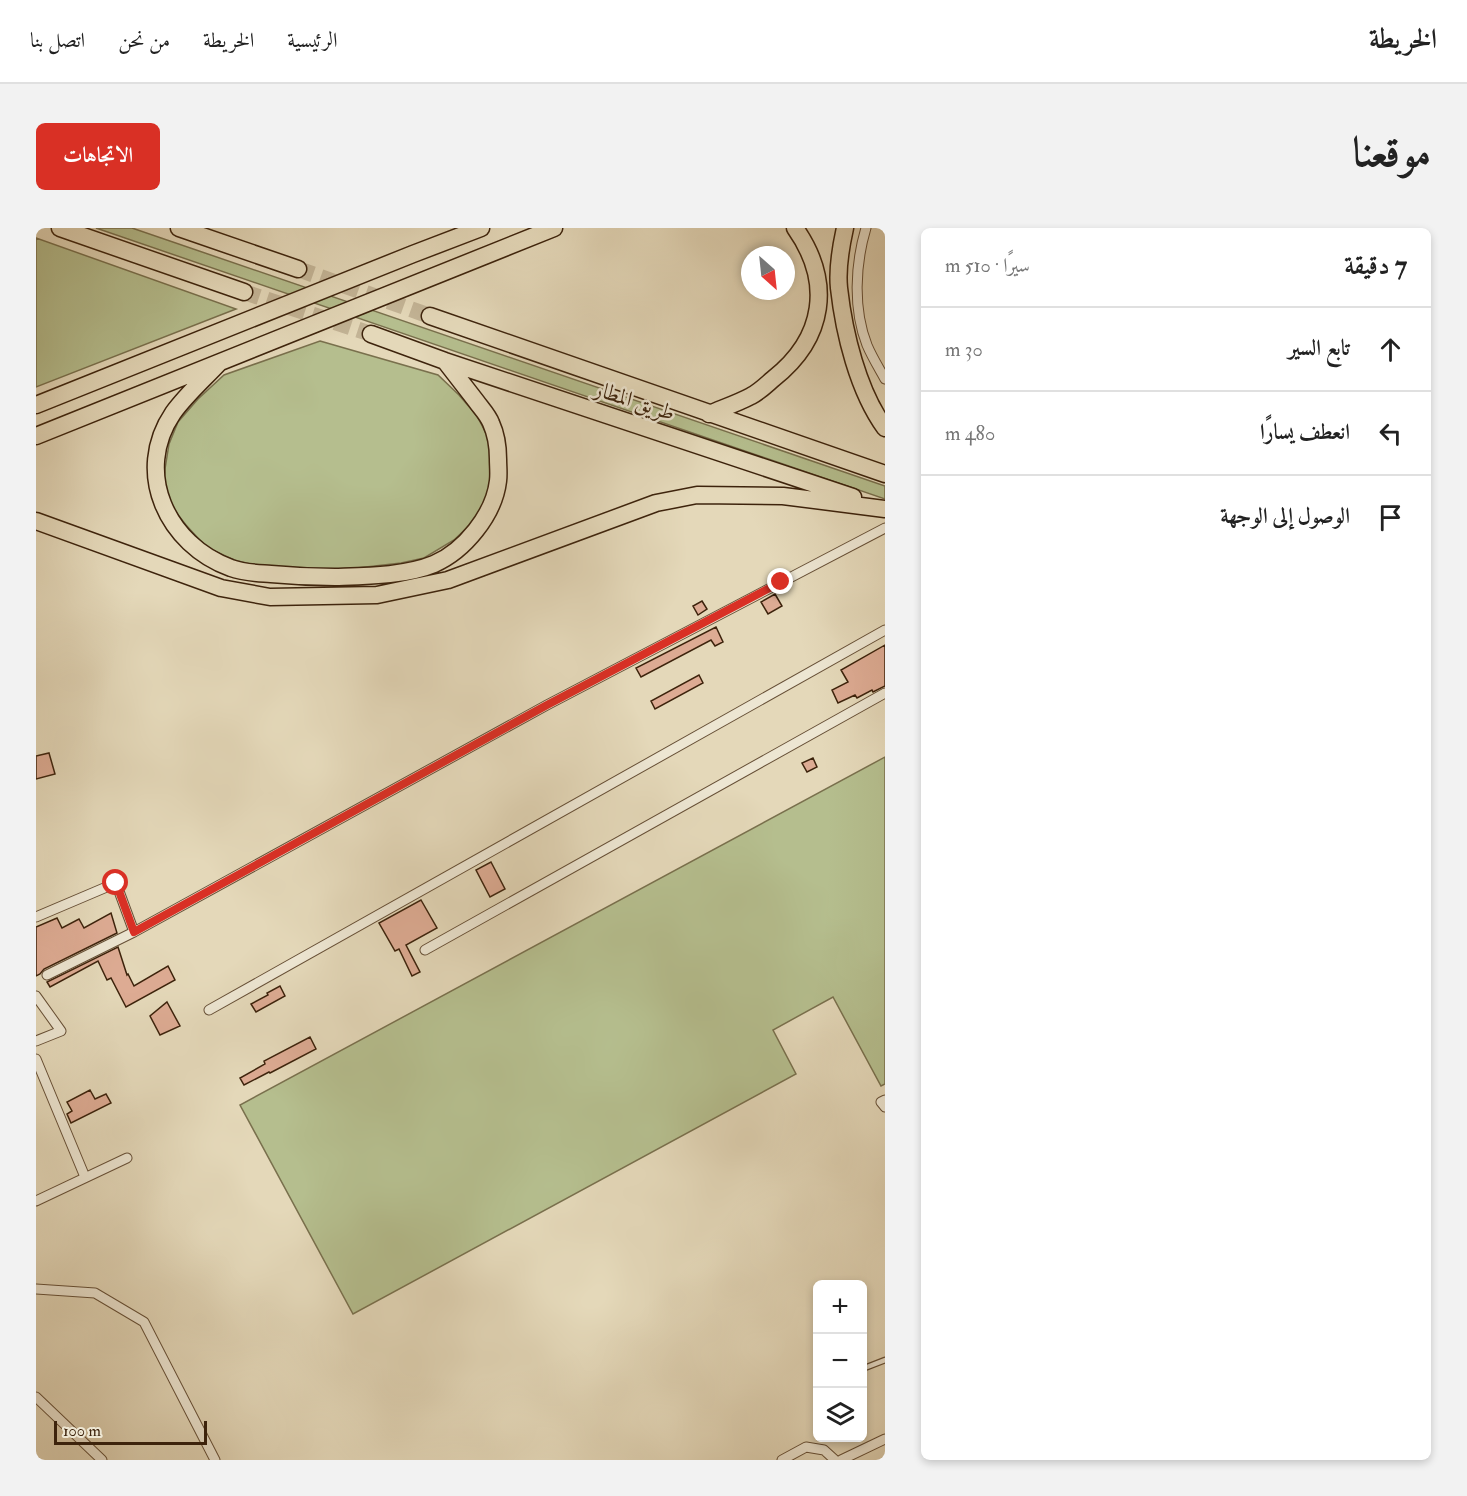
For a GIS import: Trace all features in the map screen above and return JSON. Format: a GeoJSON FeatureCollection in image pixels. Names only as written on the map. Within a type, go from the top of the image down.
{"type":"FeatureCollection","features":[{"type":"Feature","properties":{"kind":"highway"},"geometry":{"type":"LineString","coordinates":[[60,228],[244,292]]}},
{"type":"Feature","properties":{"kind":"highway"},"geometry":{"type":"LineString","coordinates":[[179,228],[210,234],[298,269]]}},
{"type":"Feature","properties":{"kind":"highway"},"geometry":{"type":"LineString","coordinates":[[413,254],[446,228]]}},
{"type":"Feature","properties":{"kind":"highway"},"geometry":{"type":"LineString","coordinates":[[36,405],[481,228]]}},
{"type":"Feature","properties":{"kind":"highway"},"geometry":{"type":"LineString","coordinates":[[36,436],[554,228]]}},
{"type":"Feature","properties":{"kind":"highway"},"geometry":{"type":"LineString","coordinates":[[709,414],[753,395],[782,373],[798,355],[809,336],[817,316],[819,301],[817,273],[805,242],[795,228]]}},
{"type":"Feature","properties":{"kind":"highway"},"geometry":{"type":"LineString","coordinates":[[845,228],[838,286],[847,333],[856,369],[877,416],[885,428]]}},
{"type":"Feature","properties":{"kind":"highway","name":"طريق المطار"},"geometry":{"type":"LineString","coordinates":[[430,316],[885,474]]}},
{"type":"Feature","properties":{"kind":"highway","name":"طريق المطار"},"geometry":{"type":"LineString","coordinates":[[371,334],[445,361],[885,508]]}},
{"type":"Feature","properties":{"kind":"highway"},"geometry":{"type":"LineString","coordinates":[[219,363],[191,392],[173,414],[164,430],[156,463],[160,500],[168,517],[181,534],[213,560],[250,572],[309,577],[373,576],[405,572],[434,564],[466,542],[478,529],[495,497],[498,481],[498,446],[491,422],[445,361]]}},
{"type":"Feature","properties":{"kind":"highway"},"geometry":{"type":"LineString","coordinates":[[36,521],[220,588],[270,597],[377,595],[448,580],[656,503],[697,495],[783,496],[885,508]]}},
{"type":"Feature","properties":{"kind":"street"},"geometry":{"type":"LineString","coordinates":[[866,228],[859,257],[858,302],[867,345],[885,379]]}},
{"type":"Feature","properties":{"kind":"street"},"geometry":{"type":"LineString","coordinates":[[47,975],[134,932],[547,705],[885,528]]}},
{"type":"Feature","properties":{"kind":"street"},"geometry":{"type":"LineString","coordinates":[[209,1010],[885,630]]}},
{"type":"Feature","properties":{"kind":"street"},"geometry":{"type":"LineString","coordinates":[[425,950],[885,693]]}},
{"type":"Feature","properties":{"kind":"street"},"geometry":{"type":"LineString","coordinates":[[36,916],[116,883],[134,932]]}},
{"type":"Feature","properties":{"kind":"street"},"geometry":{"type":"LineString","coordinates":[[36,996],[62,1031],[36,1041]]}},
{"type":"Feature","properties":{"kind":"street"},"geometry":{"type":"LineString","coordinates":[[36,1059],[86,1177]]}},
{"type":"Feature","properties":{"kind":"street"},"geometry":{"type":"LineString","coordinates":[[885,1100],[881,1102],[885,1107]]}},
{"type":"Feature","properties":{"kind":"street"},"geometry":{"type":"LineString","coordinates":[[36,1201],[127,1158]]}},
{"type":"Feature","properties":{"kind":"street"},"geometry":{"type":"LineString","coordinates":[[36,1289],[95,1293],[144,1322],[215,1460]]}},
{"type":"Feature","properties":{"kind":"street"},"geometry":{"type":"LineString","coordinates":[[36,1397],[102,1460]]}},
{"type":"Feature","properties":{"kind":"street"},"geometry":{"type":"LineString","coordinates":[[841,1460],[885,1439]]}},
{"type":"Feature","properties":{"kind":"street"},"geometry":{"type":"LineString","coordinates":[[782,1460],[806,1447],[824,1450],[835,1460]]}},
{"type":"Feature","properties":{"kind":"lane"},"geometry":{"type":"LineString","coordinates":[[867,1367],[885,1360]]}},
{"type":"Feature","properties":{"kind":"green space"},"geometry":{"type":"Polygon","coordinates":[[[96,228],[132,228],[885,486],[885,499],[96,228]]]}},
{"type":"Feature","properties":{"kind":"green space"},"geometry":{"type":"Polygon","coordinates":[[[36,238],[236,309],[36,387],[36,238]]]}},
{"type":"Feature","properties":{"kind":"green space"},"geometry":{"type":"Polygon","coordinates":[[[320,341],[438,375],[477,416],[488,437],[493,458],[492,478],[485,500],[474,521],[454,540],[424,558],[357,568],[272,569],[234,560],[206,547],[171,506],[164,482],[169,444],[178,422],[198,399],[224,375],[320,341]]]}},
{"type":"Feature","properties":{"kind":"green space"},"geometry":{"type":"Polygon","coordinates":[[[885,757],[885,1084],[881,1086],[833,997],[773,1030],[796,1074],[353,1314],[240,1105],[885,757]]]}},
{"type":"Feature","properties":{"kind":"building"},"geometry":{"type":"Polygon","coordinates":[[[775,594],[782,606],[768,614],[761,602],[775,594]]]}},
{"type":"Feature","properties":{"kind":"building"},"geometry":{"type":"Polygon","coordinates":[[[702,601],[707,609],[698,615],[693,606],[702,601]]]}},
{"type":"Feature","properties":{"kind":"building"},"geometry":{"type":"Polygon","coordinates":[[[716,627],[723,642],[715,646],[711,640],[641,677],[636,668],[716,627]]]}},
{"type":"Feature","properties":{"kind":"building"},"geometry":{"type":"Polygon","coordinates":[[[885,645],[885,686],[838,703],[832,690],[848,682],[841,670],[885,645]]]}},
{"type":"Feature","properties":{"kind":"building"},"geometry":{"type":"Polygon","coordinates":[[[699,675],[703,683],[655,709],[651,701],[699,675]]]}},
{"type":"Feature","properties":{"kind":"building"},"geometry":{"type":"Polygon","coordinates":[[[49,753],[55,774],[36,779],[36,756],[49,753]]]}},
{"type":"Feature","properties":{"kind":"building"},"geometry":{"type":"Polygon","coordinates":[[[813,758],[817,767],[807,772],[802,763],[813,758]]]}},
{"type":"Feature","properties":{"kind":"building"},"geometry":{"type":"Polygon","coordinates":[[[491,862],[505,889],[490,897],[476,870],[491,862]]]}},
{"type":"Feature","properties":{"kind":"building"},"geometry":{"type":"Polygon","coordinates":[[[421,900],[437,928],[406,945],[420,972],[412,976],[399,949],[395,951],[379,923],[421,900]]]}},
{"type":"Feature","properties":{"kind":"building"},"geometry":{"type":"Polygon","coordinates":[[[111,913],[117,933],[44,969],[36,976],[36,927],[57,918],[62,928],[79,919],[84,928],[111,913]]]}},
{"type":"Feature","properties":{"kind":"building"},"geometry":{"type":"Polygon","coordinates":[[[118,947],[127,975],[134,986],[168,966],[175,980],[126,1007],[111,978],[107,980],[98,961],[50,987],[47,982],[118,947]]]}},
{"type":"Feature","properties":{"kind":"building"},"geometry":{"type":"Polygon","coordinates":[[[280,986],[285,996],[256,1012],[251,1004],[280,986]]]}},
{"type":"Feature","properties":{"kind":"building"},"geometry":{"type":"Polygon","coordinates":[[[167,1002],[180,1026],[160,1035],[150,1016],[167,1002]]]}},
{"type":"Feature","properties":{"kind":"building"},"geometry":{"type":"Polygon","coordinates":[[[310,1037],[316,1049],[244,1085],[240,1078],[265,1064],[264,1061],[310,1037]]]}},
{"type":"Feature","properties":{"kind":"building"},"geometry":{"type":"Polygon","coordinates":[[[90,1090],[95,1099],[106,1094],[111,1103],[71,1123],[67,1114],[72,1111],[67,1102],[90,1090]]]}},
{"type":"Feature","properties":{"kind":"tunnel"},"geometry":{"type":"LineString","coordinates":[[298,269],[430,316]]}},
{"type":"Feature","properties":{"kind":"tunnel"},"geometry":{"type":"LineString","coordinates":[[244,292],[371,334]]}},
{"type":"Feature","properties":{"kind":"route"},"geometry":{"type":"LineString","coordinates":[[116,883],[134,932],[547,705],[781,582]]}}]}
